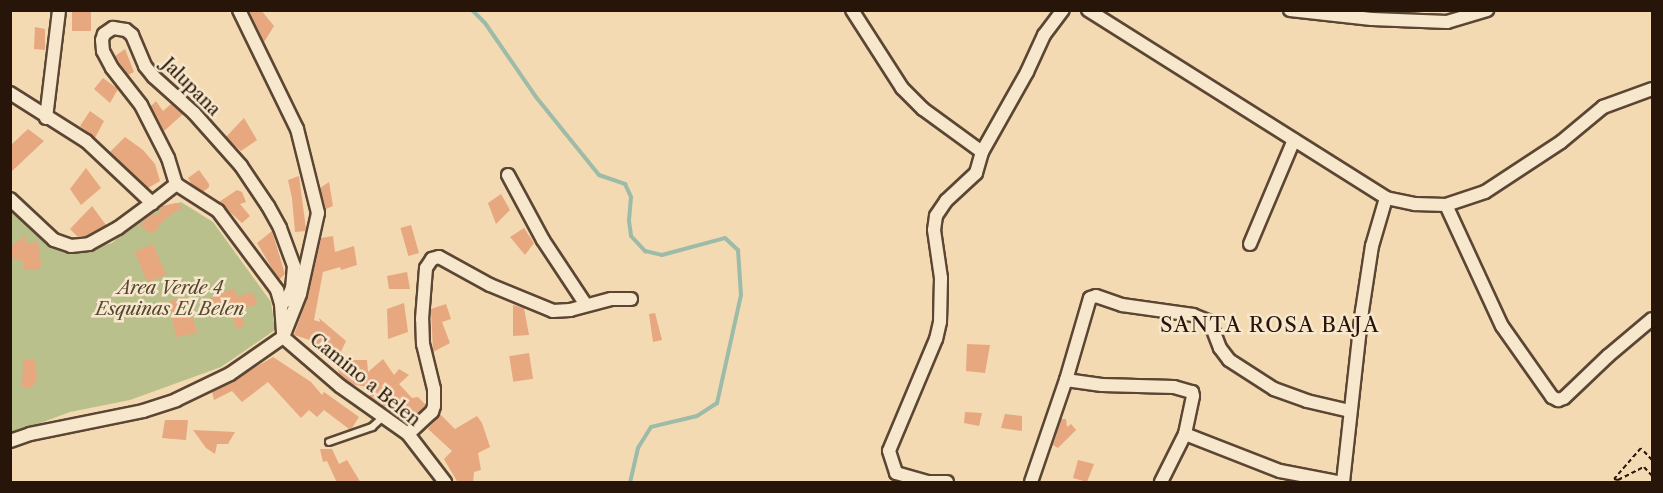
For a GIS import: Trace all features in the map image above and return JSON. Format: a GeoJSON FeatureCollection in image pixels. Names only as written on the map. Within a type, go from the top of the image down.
{"type":"FeatureCollection","features":[{"type":"Feature","properties":{"kind":"street"},"geometry":{"type":"LineString","coordinates":[[46,118],[59,10]]}},
{"type":"Feature","properties":{"kind":"street"},"geometry":{"type":"LineString","coordinates":[[10,441],[41,432],[143,411],[176,400],[230,374],[283,337],[300,294],[318,213],[297,129],[238,10]]}},
{"type":"Feature","properties":{"kind":"street"},"geometry":{"type":"LineString","coordinates":[[852,10],[902,88],[923,110],[982,152]]}},
{"type":"Feature","properties":{"kind":"street"},"geometry":{"type":"LineString","coordinates":[[947,483],[928,482],[896,473],[890,451],[936,339],[940,322],[941,278],[934,230],[936,216],[946,201],[976,172],[982,152],[1027,72],[1044,35],[1063,10]]}},
{"type":"Feature","properties":{"kind":"street"},"geometry":{"type":"LineString","coordinates":[[1088,10],[1386,198],[1415,204],[1446,205],[1485,192],[1561,142],[1603,107],[1653,89]]}},
{"type":"Feature","properties":{"kind":"street"},"geometry":{"type":"LineString","coordinates":[[1290,10],[1371,19],[1447,22],[1487,10]]}},
{"type":"Feature","properties":{"kind":"street","name":"Jalupana"},"geometry":{"type":"LineString","coordinates":[[176,184],[168,158],[141,105],[112,68],[103,51],[102,40],[109,29],[119,27],[132,35],[145,66],[194,113],[241,166],[268,206],[280,228],[294,266],[292,288],[287,300],[281,304]]}},
{"type":"Feature","properties":{"kind":"street"},"geometry":{"type":"LineString","coordinates":[[10,93],[46,118],[86,141],[152,203]]}},
{"type":"Feature","properties":{"kind":"street"},"geometry":{"type":"LineString","coordinates":[[1250,244],[1294,140]]}},
{"type":"Feature","properties":{"kind":"street"},"geometry":{"type":"LineString","coordinates":[[508,175],[543,240],[586,305]]}},
{"type":"Feature","properties":{"kind":"street"},"geometry":{"type":"LineString","coordinates":[[10,199],[54,240],[71,246],[89,244],[118,228],[176,184],[218,211],[277,290],[281,304],[283,337]]}},
{"type":"Feature","properties":{"kind":"street"},"geometry":{"type":"LineString","coordinates":[[1342,483],[1372,246],[1386,198]]}},
{"type":"Feature","properties":{"kind":"street"},"geometry":{"type":"LineString","coordinates":[[1446,205],[1456,232],[1503,326],[1552,397],[1558,400],[1564,398],[1608,356],[1653,318]]}},
{"type":"Feature","properties":{"kind":"street"},"geometry":{"type":"LineString","coordinates":[[408,434],[432,412],[434,406],[434,389],[423,344],[422,319],[426,268],[432,259],[439,257],[490,285],[553,311],[570,310],[611,299],[631,299]]}},
{"type":"Feature","properties":{"kind":"street"},"geometry":{"type":"LineString","coordinates":[[1031,483],[1066,381],[1090,298],[1096,297],[1122,305],[1193,315],[1210,322],[1220,348],[1229,360],[1274,389],[1307,401],[1350,411]]}},
{"type":"Feature","properties":{"kind":"street","name":"Camino a Belen"},"geometry":{"type":"LineString","coordinates":[[283,337],[382,418],[408,434],[445,483]]}},
{"type":"Feature","properties":{"kind":"street"},"geometry":{"type":"LineString","coordinates":[[1066,381],[1185,389],[1193,396],[1185,434],[1161,483]]}},
{"type":"Feature","properties":{"kind":"street"},"geometry":{"type":"LineString","coordinates":[[1185,434],[1280,471],[1337,483]]}},
{"type":"Feature","properties":{"kind":"lane"},"geometry":{"type":"LineString","coordinates":[[329,442],[372,427],[382,418]]}},
{"type":"Feature","properties":{"kind":"path"},"geometry":{"type":"LineString","coordinates":[[1653,460],[1641,448],[1614,479],[1618,480],[1644,467],[1653,476]]}},
{"type":"Feature","properties":{"kind":"green space","name":"Area Verde 4 Esquinas El Belen"},"geometry":{"type":"Polygon","coordinates":[[[181,202],[213,222],[271,302],[275,330],[221,367],[130,400],[70,412],[11,434],[10,203],[54,245],[72,254],[112,243],[147,212],[181,202]]]}},
{"type":"Feature","properties":{"kind":"building"},"geometry":{"type":"Polygon","coordinates":[[[72,10],[91,10],[91,31],[72,31],[72,10]]]}},
{"type":"Feature","properties":{"kind":"building"},"geometry":{"type":"Polygon","coordinates":[[[249,10],[261,10],[274,26],[264,42],[249,10]]]}},
{"type":"Feature","properties":{"kind":"building"},"geometry":{"type":"Polygon","coordinates":[[[35,27],[45,29],[45,50],[34,49],[35,27]]]}},
{"type":"Feature","properties":{"kind":"building"},"geometry":{"type":"Polygon","coordinates":[[[125,49],[134,72],[128,75],[115,56],[125,49]]]}},
{"type":"Feature","properties":{"kind":"building"},"geometry":{"type":"Polygon","coordinates":[[[103,78],[118,89],[110,103],[94,89],[103,78]]]}},
{"type":"Feature","properties":{"kind":"building"},"geometry":{"type":"Polygon","coordinates":[[[156,101],[163,111],[171,104],[183,114],[164,131],[151,106],[156,101]]]}},
{"type":"Feature","properties":{"kind":"building"},"geometry":{"type":"Polygon","coordinates":[[[90,111],[104,121],[95,138],[80,126],[90,111]]]}},
{"type":"Feature","properties":{"kind":"building"},"geometry":{"type":"Polygon","coordinates":[[[244,118],[257,140],[241,151],[226,137],[244,118]]]}},
{"type":"Feature","properties":{"kind":"building"},"geometry":{"type":"Polygon","coordinates":[[[28,129],[44,141],[10,173],[10,146],[28,129]]]}},
{"type":"Feature","properties":{"kind":"building"},"geometry":{"type":"Polygon","coordinates":[[[125,137],[143,150],[155,164],[160,181],[148,188],[110,152],[125,137]]]}},
{"type":"Feature","properties":{"kind":"building"},"geometry":{"type":"Polygon","coordinates":[[[86,168],[101,188],[81,205],[70,189],[86,168]]]}},
{"type":"Feature","properties":{"kind":"building"},"geometry":{"type":"Polygon","coordinates":[[[199,170],[209,184],[203,192],[192,185],[188,178],[199,170]]]}},
{"type":"Feature","properties":{"kind":"building"},"geometry":{"type":"Polygon","coordinates":[[[299,176],[306,229],[295,232],[288,180],[299,176]]]}},
{"type":"Feature","properties":{"kind":"building"},"geometry":{"type":"Polygon","coordinates":[[[329,182],[333,206],[326,209],[320,188],[329,182]]]}},
{"type":"Feature","properties":{"kind":"building"},"geometry":{"type":"Polygon","coordinates":[[[237,190],[242,192],[246,202],[240,204],[250,216],[242,223],[219,202],[237,190]]]}},
{"type":"Feature","properties":{"kind":"building"},"geometry":{"type":"Polygon","coordinates":[[[501,194],[510,210],[496,224],[488,203],[501,194]]]}},
{"type":"Feature","properties":{"kind":"building"},"geometry":{"type":"Polygon","coordinates":[[[176,203],[183,207],[166,218],[152,234],[140,225],[152,213],[157,216],[162,206],[176,203]]]}},
{"type":"Feature","properties":{"kind":"building"},"geometry":{"type":"Polygon","coordinates":[[[92,206],[106,225],[86,236],[78,237],[70,229],[92,206]]]}},
{"type":"Feature","properties":{"kind":"building"},"geometry":{"type":"Polygon","coordinates":[[[411,225],[419,253],[408,256],[400,228],[411,225]]]}},
{"type":"Feature","properties":{"kind":"building"},"geometry":{"type":"Polygon","coordinates":[[[524,228],[534,243],[525,255],[510,237],[524,228]]]}},
{"type":"Feature","properties":{"kind":"building"},"geometry":{"type":"Polygon","coordinates":[[[272,231],[285,274],[279,280],[257,243],[272,231]]]}},
{"type":"Feature","properties":{"kind":"building"},"geometry":{"type":"Polygon","coordinates":[[[27,234],[25,243],[38,242],[41,267],[36,270],[24,269],[24,262],[10,257],[10,247],[27,234]]]}},
{"type":"Feature","properties":{"kind":"building"},"geometry":{"type":"Polygon","coordinates":[[[333,236],[335,252],[354,246],[357,265],[323,272],[314,320],[320,322],[319,318],[346,341],[337,360],[367,360],[368,372],[383,359],[394,375],[399,369],[409,375],[399,384],[412,398],[418,397],[426,405],[413,418],[395,396],[384,407],[369,396],[377,389],[351,384],[340,375],[327,340],[321,353],[310,340],[294,335],[308,296],[321,238],[333,236]]]}},
{"type":"Feature","properties":{"kind":"building"},"geometry":{"type":"Polygon","coordinates":[[[153,244],[166,274],[147,282],[135,252],[153,244]]]}},
{"type":"Feature","properties":{"kind":"building"},"geometry":{"type":"Polygon","coordinates":[[[407,272],[410,289],[389,289],[387,276],[407,272]]]}},
{"type":"Feature","properties":{"kind":"building"},"geometry":{"type":"Polygon","coordinates":[[[236,289],[237,297],[252,292],[258,304],[240,309],[244,326],[237,329],[226,303],[212,309],[207,301],[218,293],[236,289]]]}},
{"type":"Feature","properties":{"kind":"building"},"geometry":{"type":"Polygon","coordinates":[[[187,297],[197,333],[176,337],[169,301],[187,297]]]}},
{"type":"Feature","properties":{"kind":"building"},"geometry":{"type":"Polygon","coordinates":[[[404,303],[408,332],[388,339],[387,309],[404,303]]]}},
{"type":"Feature","properties":{"kind":"building"},"geometry":{"type":"Polygon","coordinates":[[[446,304],[451,319],[442,322],[450,343],[433,352],[431,309],[446,304]]]}},
{"type":"Feature","properties":{"kind":"building"},"geometry":{"type":"Polygon","coordinates":[[[513,305],[524,308],[529,335],[513,336],[513,305]]]}},
{"type":"Feature","properties":{"kind":"building"},"geometry":{"type":"Polygon","coordinates":[[[655,313],[662,340],[653,342],[649,314],[655,313]]]}},
{"type":"Feature","properties":{"kind":"building"},"geometry":{"type":"Polygon","coordinates":[[[967,344],[990,345],[985,373],[966,371],[967,344]]]}},
{"type":"Feature","properties":{"kind":"building"},"geometry":{"type":"Polygon","coordinates":[[[529,353],[533,379],[513,382],[509,356],[529,353]]]}},
{"type":"Feature","properties":{"kind":"building"},"geometry":{"type":"Polygon","coordinates":[[[273,357],[311,382],[322,395],[324,392],[359,417],[352,428],[349,429],[324,410],[317,417],[309,410],[301,418],[268,382],[242,402],[232,391],[214,400],[212,392],[273,357]]]}},
{"type":"Feature","properties":{"kind":"building"},"geometry":{"type":"Polygon","coordinates":[[[35,359],[37,378],[32,387],[22,387],[23,360],[35,359]]]}},
{"type":"Feature","properties":{"kind":"building"},"geometry":{"type":"Polygon","coordinates":[[[965,412],[982,413],[979,426],[964,423],[965,412]]]}},
{"type":"Feature","properties":{"kind":"building"},"geometry":{"type":"Polygon","coordinates":[[[440,414],[455,429],[477,416],[482,423],[490,447],[478,453],[481,470],[474,472],[473,483],[458,483],[444,459],[452,451],[428,429],[440,414]]]}},
{"type":"Feature","properties":{"kind":"building"},"geometry":{"type":"Polygon","coordinates":[[[1005,414],[1022,416],[1022,431],[1001,428],[1005,414]]]}},
{"type":"Feature","properties":{"kind":"building"},"geometry":{"type":"Polygon","coordinates":[[[1061,419],[1066,419],[1067,427],[1071,424],[1076,430],[1058,448],[1053,445],[1061,419]]]}},
{"type":"Feature","properties":{"kind":"building"},"geometry":{"type":"Polygon","coordinates":[[[165,420],[188,420],[186,440],[162,438],[165,420]]]}},
{"type":"Feature","properties":{"kind":"building"},"geometry":{"type":"Polygon","coordinates":[[[193,430],[235,432],[228,444],[217,444],[215,454],[206,448],[193,430]]]}},
{"type":"Feature","properties":{"kind":"building"},"geometry":{"type":"Polygon","coordinates":[[[320,449],[332,449],[339,464],[347,460],[361,483],[337,483],[327,461],[323,462],[320,449]]]}},
{"type":"Feature","properties":{"kind":"building"},"geometry":{"type":"Polygon","coordinates":[[[1078,460],[1094,464],[1087,482],[1073,478],[1078,460]]]}},
{"type":"Feature","properties":{"kind":"waterway"},"geometry":{"type":"LineString","coordinates":[[472,10],[485,23],[536,97],[599,175],[625,184],[631,197],[629,221],[631,236],[645,251],[662,255],[725,238],[738,250],[741,295],[717,403],[697,416],[651,427],[638,448],[630,482]]}},
{"type":"Feature","properties":{"kind":"district","name":"SANTA ROSA BAJA"},"geometry":{"type":"Point","coordinates":[1270,325]}}]}
